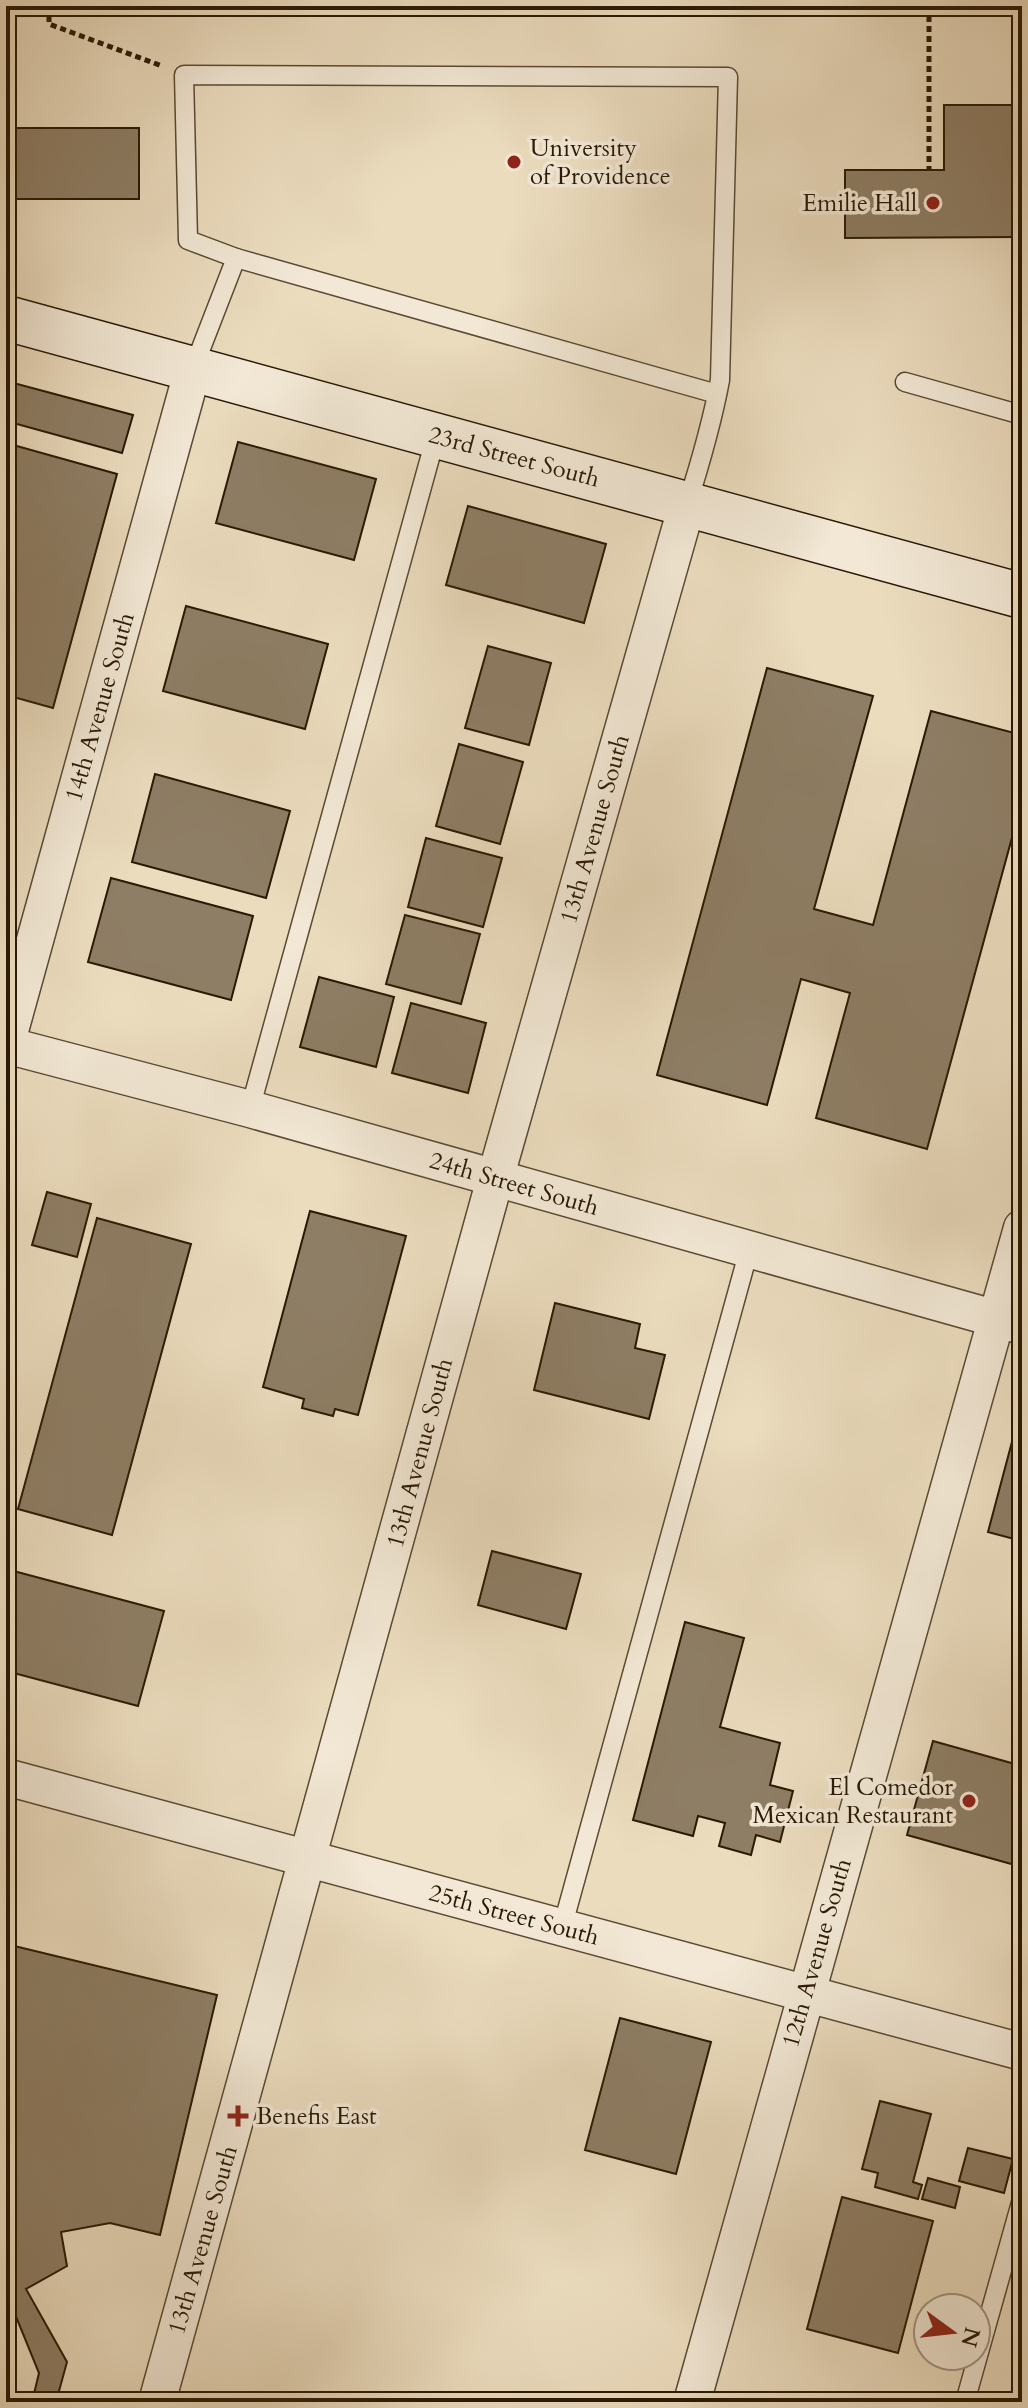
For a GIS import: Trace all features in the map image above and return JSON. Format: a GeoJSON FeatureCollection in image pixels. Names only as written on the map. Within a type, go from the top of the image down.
{"type":"FeatureCollection","features":[{"type":"Feature","properties":{"kind":"street","name":"23rd Street South"},"geometry":{"type":"LineString","coordinates":[[6,318],[1022,596]]}},
{"type":"Feature","properties":{"kind":"street","name":"14th Avenue South"},"geometry":{"type":"LineString","coordinates":[[6,1045],[193,369]]}},
{"type":"Feature","properties":{"kind":"street","name":"13th Avenue South"},"geometry":{"type":"LineString","coordinates":[[157,2402],[495,1179],[687,505]]}},
{"type":"Feature","properties":{"kind":"street","name":"24th Street South"},"geometry":{"type":"LineString","coordinates":[[6,1045],[250,1109],[1009,1322]]}},
{"type":"Feature","properties":{"kind":"street","name":"12th Avenue South"},"geometry":{"type":"LineString","coordinates":[[692,2402],[805,1991],[1009,1322],[1022,1228]]}},
{"type":"Feature","properties":{"kind":"street","name":"25th Street South"},"geometry":{"type":"LineString","coordinates":[[6,1777],[1022,2052]]}},
{"type":"Feature","properties":{"kind":"lane"},"geometry":{"type":"LineString","coordinates":[[687,505],[717,394],[728,77],[184,75],[188,240],[236,258],[717,394]]}},
{"type":"Feature","properties":{"kind":"lane"},"geometry":{"type":"LineString","coordinates":[[193,369],[236,258]]}},
{"type":"Feature","properties":{"kind":"lane"},"geometry":{"type":"LineString","coordinates":[[905,382],[1022,415]]}},
{"type":"Feature","properties":{"kind":"lane"},"geometry":{"type":"LineString","coordinates":[[250,1109],[436,436]]}},
{"type":"Feature","properties":{"kind":"lane"},"geometry":{"type":"LineString","coordinates":[[562,1928],[749,1250]]}},
{"type":"Feature","properties":{"kind":"lane"},"geometry":{"type":"LineString","coordinates":[[965,2402],[1022,2199]]}},
{"type":"Feature","properties":{"kind":"path"},"geometry":{"type":"LineString","coordinates":[[49,6],[49,24],[184,75]]}},
{"type":"Feature","properties":{"kind":"path"},"geometry":{"type":"LineString","coordinates":[[929,6],[929,169]]}},
{"type":"Feature","properties":{"kind":"building"},"geometry":{"type":"Polygon","coordinates":[[[6,15],[8,128],[139,128],[139,199],[6,199],[6,15]]]}},
{"type":"Feature","properties":{"kind":"building","name":"Emilie Hall"},"geometry":{"type":"Polygon","coordinates":[[[944,105],[1022,105],[1022,237],[845,238],[845,170],[944,170],[944,105]]]}},
{"type":"Feature","properties":{"kind":"building"},"geometry":{"type":"Polygon","coordinates":[[[6,381],[133,415],[122,453],[6,421],[6,381]]]}},
{"type":"Feature","properties":{"kind":"building"},"geometry":{"type":"Polygon","coordinates":[[[238,442],[376,479],[354,560],[216,523],[238,442]]]}},
{"type":"Feature","properties":{"kind":"building"},"geometry":{"type":"Polygon","coordinates":[[[6,443],[117,474],[53,708],[6,695],[6,443]]]}},
{"type":"Feature","properties":{"kind":"building"},"geometry":{"type":"Polygon","coordinates":[[[468,506],[606,544],[584,623],[446,585],[468,506]]]}},
{"type":"Feature","properties":{"kind":"building"},"geometry":{"type":"Polygon","coordinates":[[[186,606],[328,644],[305,729],[163,691],[186,606]]]}},
{"type":"Feature","properties":{"kind":"building"},"geometry":{"type":"Polygon","coordinates":[[[488,646],[551,663],[529,745],[465,728],[488,646]]]}},
{"type":"Feature","properties":{"kind":"building"},"geometry":{"type":"Polygon","coordinates":[[[767,668],[873,696],[814,909],[873,925],[931,711],[1022,735],[1022,801],[927,1149],[816,1118],[850,993],[801,979],[767,1105],[657,1075],[767,668]]]}},
{"type":"Feature","properties":{"kind":"building"},"geometry":{"type":"Polygon","coordinates":[[[459,744],[523,762],[500,844],[436,826],[459,744]]]}},
{"type":"Feature","properties":{"kind":"building"},"geometry":{"type":"Polygon","coordinates":[[[155,774],[290,811],[266,898],[132,862],[155,774]]]}},
{"type":"Feature","properties":{"kind":"building"},"geometry":{"type":"Polygon","coordinates":[[[426,838],[502,858],[483,927],[408,907],[426,838]]]}},
{"type":"Feature","properties":{"kind":"building"},"geometry":{"type":"Polygon","coordinates":[[[111,878],[253,916],[231,1000],[88,962],[111,878]]]}},
{"type":"Feature","properties":{"kind":"building"},"geometry":{"type":"Polygon","coordinates":[[[405,915],[480,934],[461,1004],[386,984],[405,915]]]}},
{"type":"Feature","properties":{"kind":"building"},"geometry":{"type":"Polygon","coordinates":[[[319,977],[394,997],[376,1067],[300,1047],[319,977]]]}},
{"type":"Feature","properties":{"kind":"building"},"geometry":{"type":"Polygon","coordinates":[[[411,1003],[486,1023],[468,1093],[392,1073],[411,1003]]]}},
{"type":"Feature","properties":{"kind":"building"},"geometry":{"type":"Polygon","coordinates":[[[47,1192],[91,1204],[77,1257],[32,1245],[47,1192]]]}},
{"type":"Feature","properties":{"kind":"building"},"geometry":{"type":"Polygon","coordinates":[[[310,1211],[406,1236],[358,1415],[335,1409],[333,1416],[302,1408],[304,1399],[263,1387],[310,1211]]]}},
{"type":"Feature","properties":{"kind":"building"},"geometry":{"type":"Polygon","coordinates":[[[97,1218],[191,1244],[112,1535],[18,1509],[97,1218]]]}},
{"type":"Feature","properties":{"kind":"building"},"geometry":{"type":"Polygon","coordinates":[[[555,1303],[640,1324],[635,1348],[665,1355],[649,1419],[534,1390],[555,1303]]]}},
{"type":"Feature","properties":{"kind":"building"},"geometry":{"type":"Polygon","coordinates":[[[1022,1404],[1022,1541],[988,1532],[1022,1404]]]}},
{"type":"Feature","properties":{"kind":"building"},"geometry":{"type":"Polygon","coordinates":[[[492,1551],[581,1574],[566,1629],[478,1605],[492,1551]]]}},
{"type":"Feature","properties":{"kind":"building"},"geometry":{"type":"Polygon","coordinates":[[[6,1569],[164,1611],[138,1706],[6,1671],[6,1569]]]}},
{"type":"Feature","properties":{"kind":"building"},"geometry":{"type":"Polygon","coordinates":[[[685,1622],[744,1638],[720,1727],[780,1743],[770,1785],[793,1791],[780,1842],[756,1835],[751,1855],[719,1846],[725,1823],[698,1816],[693,1836],[633,1820],[685,1622]]]}},
{"type":"Feature","properties":{"kind":"building","name":"El Comedor Mexican Restaurant"},"geometry":{"type":"Polygon","coordinates":[[[933,1741],[1022,1766],[1022,1846],[1015,1865],[907,1835],[933,1741]]]}},
{"type":"Feature","properties":{"kind":"building"},"geometry":{"type":"Polygon","coordinates":[[[6,1944],[217,1995],[160,2235],[110,2223],[61,2232],[67,2266],[26,2289],[67,2362],[56,2402],[32,2402],[39,2373],[6,2292],[6,1944]]]}},
{"type":"Feature","properties":{"kind":"building"},"geometry":{"type":"Polygon","coordinates":[[[620,2018],[711,2042],[676,2174],[585,2150],[620,2018]]]}},
{"type":"Feature","properties":{"kind":"building"},"geometry":{"type":"Polygon","coordinates":[[[880,2101],[931,2114],[913,2182],[922,2185],[918,2199],[875,2187],[878,2173],[862,2169],[880,2101]]]}},
{"type":"Feature","properties":{"kind":"building"},"geometry":{"type":"Polygon","coordinates":[[[968,2148],[1013,2159],[1004,2193],[959,2181],[968,2148]]]}},
{"type":"Feature","properties":{"kind":"building"},"geometry":{"type":"Polygon","coordinates":[[[928,2178],[960,2187],[955,2208],[922,2199],[928,2178]]]}},
{"type":"Feature","properties":{"kind":"building"},"geometry":{"type":"Polygon","coordinates":[[[842,2197],[933,2221],[898,2353],[807,2329],[842,2197]]]}},
{"type":"Feature","properties":{"kind":"building"},"geometry":{"type":"Polygon","coordinates":[[[1022,2375],[1022,2402],[1015,2402],[1022,2375]]]}},
{"type":"Feature","properties":{"kind":"place","name":"University of Providence"},"geometry":{"type":"Point","coordinates":[514,162]}},
{"type":"Feature","properties":{"kind":"place","name":"Emilie Hall"},"geometry":{"type":"Point","coordinates":[933,203]}},
{"type":"Feature","properties":{"kind":"place","name":"El Comedor Mexican Restaurant"},"geometry":{"type":"Point","coordinates":[969,1801]}},
{"type":"Feature","properties":{"kind":"place","name":"Benefis East"},"geometry":{"type":"Point","coordinates":[238,2116]}}]}
